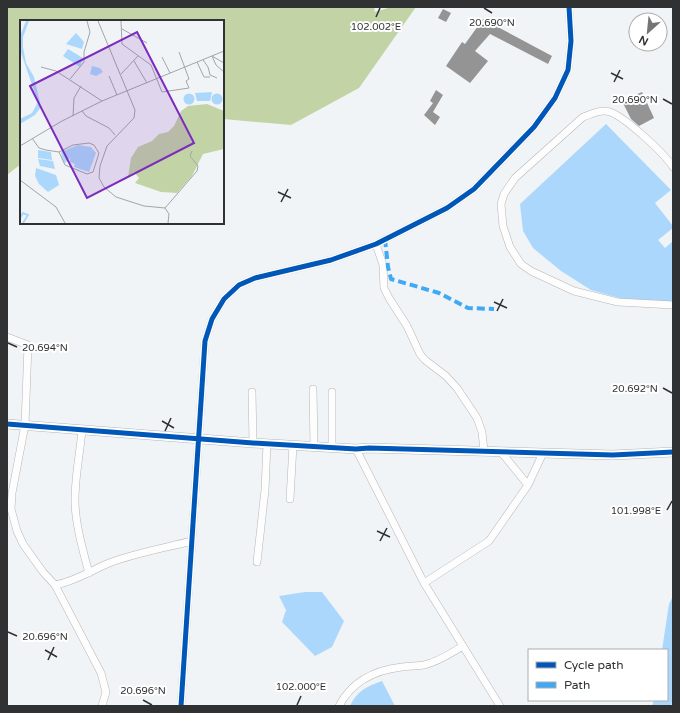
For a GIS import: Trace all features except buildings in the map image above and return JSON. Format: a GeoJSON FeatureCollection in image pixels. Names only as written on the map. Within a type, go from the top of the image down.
{"type":"FeatureCollection","features":[{"type":"Feature","properties":{"kind":"street"},"geometry":{"type":"LineString","coordinates":[[181,706],[205,341],[212,319],[224,299],[240,285],[255,278],[331,260],[376,244],[447,208],[474,189],[534,127],[555,98],[568,70],[571,41],[569,7]]}},
{"type":"Feature","properties":{"kind":"street"},"geometry":{"type":"LineString","coordinates":[[673,167],[658,149],[620,117],[609,112],[596,112],[583,117],[515,178],[504,194],[501,204],[503,226],[510,247],[521,264],[532,271],[574,291],[618,302],[673,305]]}},
{"type":"Feature","properties":{"kind":"street"},"geometry":{"type":"LineString","coordinates":[[376,244],[383,265],[384,288],[389,298],[406,326],[420,354],[425,360],[446,376],[457,388],[478,418],[482,432],[484,451]]}},
{"type":"Feature","properties":{"kind":"street"},"geometry":{"type":"LineString","coordinates":[[7,337],[28,345],[25,425],[12,493],[11,509],[17,531],[23,544],[43,572],[55,585],[101,672],[106,692],[102,706]]}},
{"type":"Feature","properties":{"kind":"street"},"geometry":{"type":"LineString","coordinates":[[314,389],[314,446]]}},
{"type":"Feature","properties":{"kind":"street"},"geometry":{"type":"LineString","coordinates":[[252,392],[253,443]]}},
{"type":"Feature","properties":{"kind":"street"},"geometry":{"type":"LineString","coordinates":[[332,392],[332,448]]}},
{"type":"Feature","properties":{"kind":"street"},"geometry":{"type":"LineString","coordinates":[[7,424],[332,448],[484,451],[613,456],[673,452]]}},
{"type":"Feature","properties":{"kind":"street"},"geometry":{"type":"LineString","coordinates":[[82,430],[77,464],[75,502],[80,538],[89,573]]}},
{"type":"Feature","properties":{"kind":"street"},"geometry":{"type":"LineString","coordinates":[[257,562],[266,490],[267,444]]}},
{"type":"Feature","properties":{"kind":"street"},"geometry":{"type":"LineString","coordinates":[[290,499],[293,445]]}},
{"type":"Feature","properties":{"kind":"street"},"geometry":{"type":"LineString","coordinates":[[356,449],[424,583],[500,706]]}},
{"type":"Feature","properties":{"kind":"street"},"geometry":{"type":"LineString","coordinates":[[501,452],[528,484]]}},
{"type":"Feature","properties":{"kind":"street"},"geometry":{"type":"LineString","coordinates":[[424,583],[489,541],[528,484],[543,453]]}},
{"type":"Feature","properties":{"kind":"street"},"geometry":{"type":"LineString","coordinates":[[55,585],[69,583],[109,563],[121,559],[192,541]]}},
{"type":"Feature","properties":{"kind":"street"},"geometry":{"type":"LineString","coordinates":[[339,706],[344,696],[359,682],[378,672],[400,667],[425,665],[439,660],[463,646]]}},
{"type":"Feature","properties":{"kind":"green space"},"geometry":{"type":"Polygon","coordinates":[[[7,7],[374,7],[375,12],[391,7],[416,7],[359,88],[291,125],[224,119],[224,20],[20,20],[20,165],[7,175],[7,7]]]}},
{"type":"Feature","properties":{"kind":"water"},"geometry":{"type":"Polygon","coordinates":[[[606,124],[671,190],[655,203],[673,226],[673,228],[658,240],[665,248],[673,241],[673,302],[630,301],[591,290],[561,271],[533,248],[523,231],[520,204],[606,124]]]}},
{"type":"Feature","properties":{"kind":"water"},"geometry":{"type":"Polygon","coordinates":[[[305,592],[322,592],[344,621],[332,647],[315,656],[282,622],[286,610],[279,596],[305,592]]]}},
{"type":"Feature","properties":{"kind":"water"},"geometry":{"type":"Polygon","coordinates":[[[673,596],[673,699],[671,706],[652,706],[654,701],[668,701],[668,649],[662,649],[669,604],[673,596]]]}},
{"type":"Feature","properties":{"kind":"water"},"geometry":{"type":"Polygon","coordinates":[[[382,681],[395,706],[350,706],[359,693],[382,681]]]}},
{"type":"Feature","properties":{"kind":"marked path"},"geometry":{"type":"LineString","coordinates":[[385,239],[391,279],[439,293],[468,308],[494,309]]}},
{"type":"Feature","properties":{"kind":"cycle path"},"geometry":{"type":"LineString","coordinates":[[181,706],[205,341],[212,319],[224,299],[239,285],[255,278],[331,260],[376,244],[447,208],[474,189],[534,127],[555,98],[568,70],[571,41],[569,7]]}},
{"type":"Feature","properties":{"kind":"cycle path"},"geometry":{"type":"LineString","coordinates":[[7,424],[253,443],[356,449],[369,448],[613,455],[673,452]]}}]}
